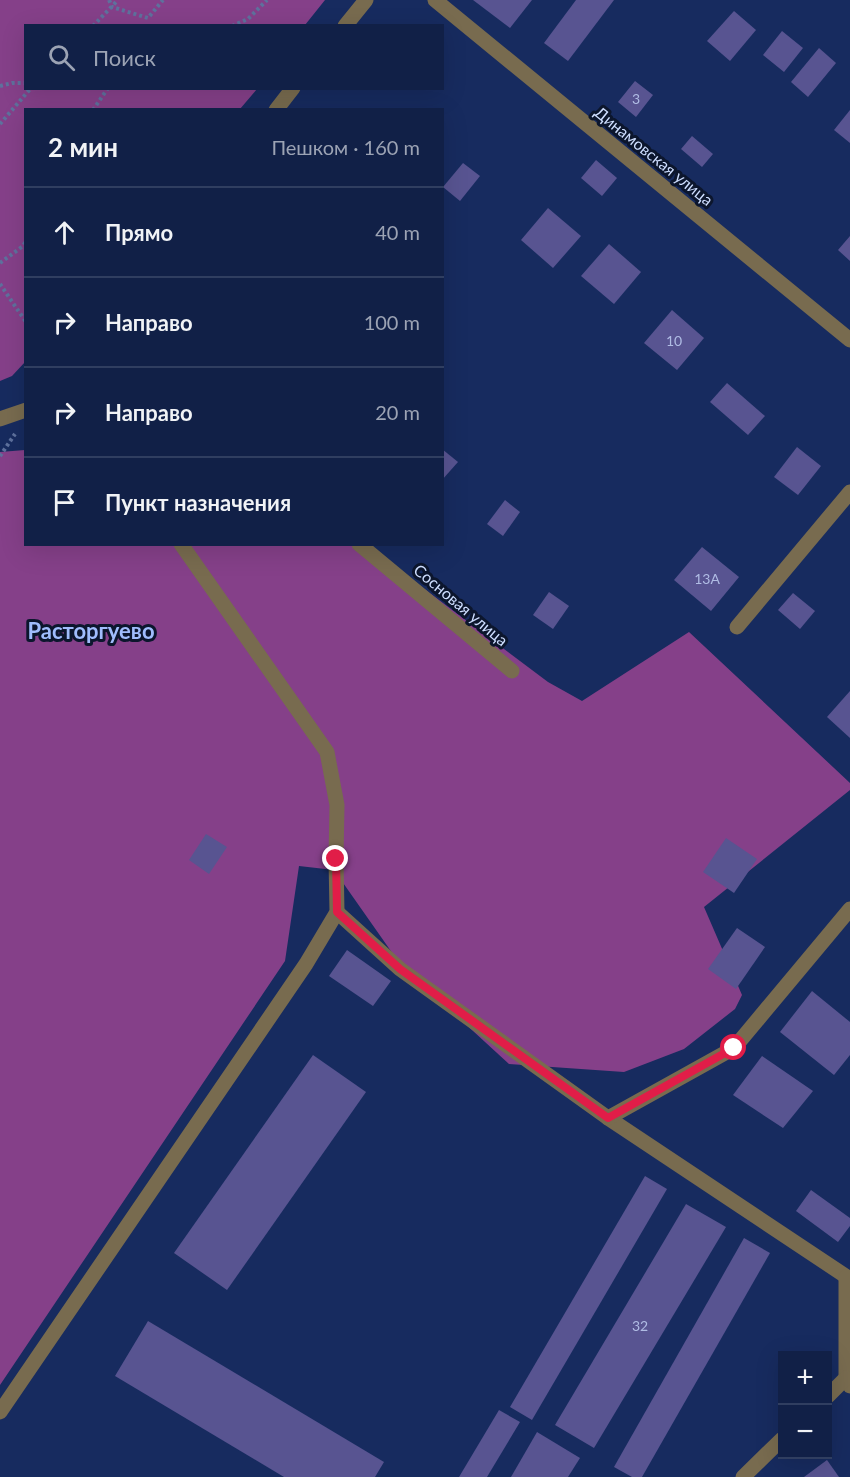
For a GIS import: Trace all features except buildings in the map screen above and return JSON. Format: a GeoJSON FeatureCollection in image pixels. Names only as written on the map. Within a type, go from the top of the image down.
{"type":"FeatureCollection","features":[{"type":"Feature","properties":{"kind":"street"},"geometry":{"type":"LineString","coordinates":[[347,24],[366,0]]}},
{"type":"Feature","properties":{"kind":"street","name":"Динамовская улица"},"geometry":{"type":"LineString","coordinates":[[435,0],[850,340]]}},
{"type":"Feature","properties":{"kind":"street"},"geometry":{"type":"LineString","coordinates":[[278,108],[291,90]]}},
{"type":"Feature","properties":{"kind":"street"},"geometry":{"type":"LineString","coordinates":[[0,419],[24,411]]}},
{"type":"Feature","properties":{"kind":"street"},"geometry":{"type":"LineString","coordinates":[[737,627],[850,492]]}},
{"type":"Feature","properties":{"kind":"street"},"geometry":{"type":"LineString","coordinates":[[0,1412],[306,964],[337,912],[337,805],[327,752],[182,546]]}},
{"type":"Feature","properties":{"kind":"street","name":"Сосновая улица"},"geometry":{"type":"LineString","coordinates":[[361,546],[512,671]]}},
{"type":"Feature","properties":{"kind":"street"},"geometry":{"type":"LineString","coordinates":[[608,1118],[734,1048],[850,909]]}},
{"type":"Feature","properties":{"kind":"street"},"geometry":{"type":"LineString","coordinates":[[337,912],[400,969],[608,1118],[848,1278],[848,1382],[832,1393]]}},
{"type":"Feature","properties":{"kind":"street"},"geometry":{"type":"LineString","coordinates":[[743,1477],[778,1444]]}},
{"type":"Feature","properties":{"kind":"path"},"geometry":{"type":"LineString","coordinates":[[109,0],[112,7],[148,18],[163,0]]}},
{"type":"Feature","properties":{"kind":"path"},"geometry":{"type":"LineString","coordinates":[[95,24],[118,0]]}},
{"type":"Feature","properties":{"kind":"path"},"geometry":{"type":"LineString","coordinates":[[237,24],[248,19],[267,0]]}},
{"type":"Feature","properties":{"kind":"path"},"geometry":{"type":"LineString","coordinates":[[0,86],[12,83],[24,84]]}},
{"type":"Feature","properties":{"kind":"path"},"geometry":{"type":"LineString","coordinates":[[0,124],[29,90]]}},
{"type":"Feature","properties":{"kind":"path"},"geometry":{"type":"LineString","coordinates":[[94,108],[107,90]]}},
{"type":"Feature","properties":{"kind":"path"},"geometry":{"type":"LineString","coordinates":[[0,263],[24,244]]}},
{"type":"Feature","properties":{"kind":"path"},"geometry":{"type":"LineString","coordinates":[[0,284],[24,319]]}},
{"type":"Feature","properties":{"kind":"path"},"geometry":{"type":"LineString","coordinates":[[0,456],[19,429]]}},
{"type":"Feature","properties":{"kind":"shaded area"},"geometry":{"type":"Polygon","coordinates":[[[0,0],[325,0],[306,24],[24,24],[24,90],[256,90],[241,108],[24,108],[24,363],[12,376],[0,381],[0,0]]]}},
{"type":"Feature","properties":{"kind":"shaded area"},"geometry":{"type":"Polygon","coordinates":[[[24,450],[24,546],[367,546],[548,682],[582,701],[689,632],[850,783],[850,790],[704,907],[742,995],[735,1009],[684,1049],[624,1072],[509,1064],[400,964],[334,870],[299,866],[285,961],[0,1385],[0,452],[24,450]]]}},
{"type":"Feature","properties":{"kind":"district","name":"Расторгуево"},"geometry":{"type":"Point","coordinates":[91,631]}},
{"type":"Feature","properties":{"kind":"route"},"geometry":{"type":"LineString","coordinates":[[336,859],[337,912],[400,969],[608,1118],[734,1048]]}}]}
